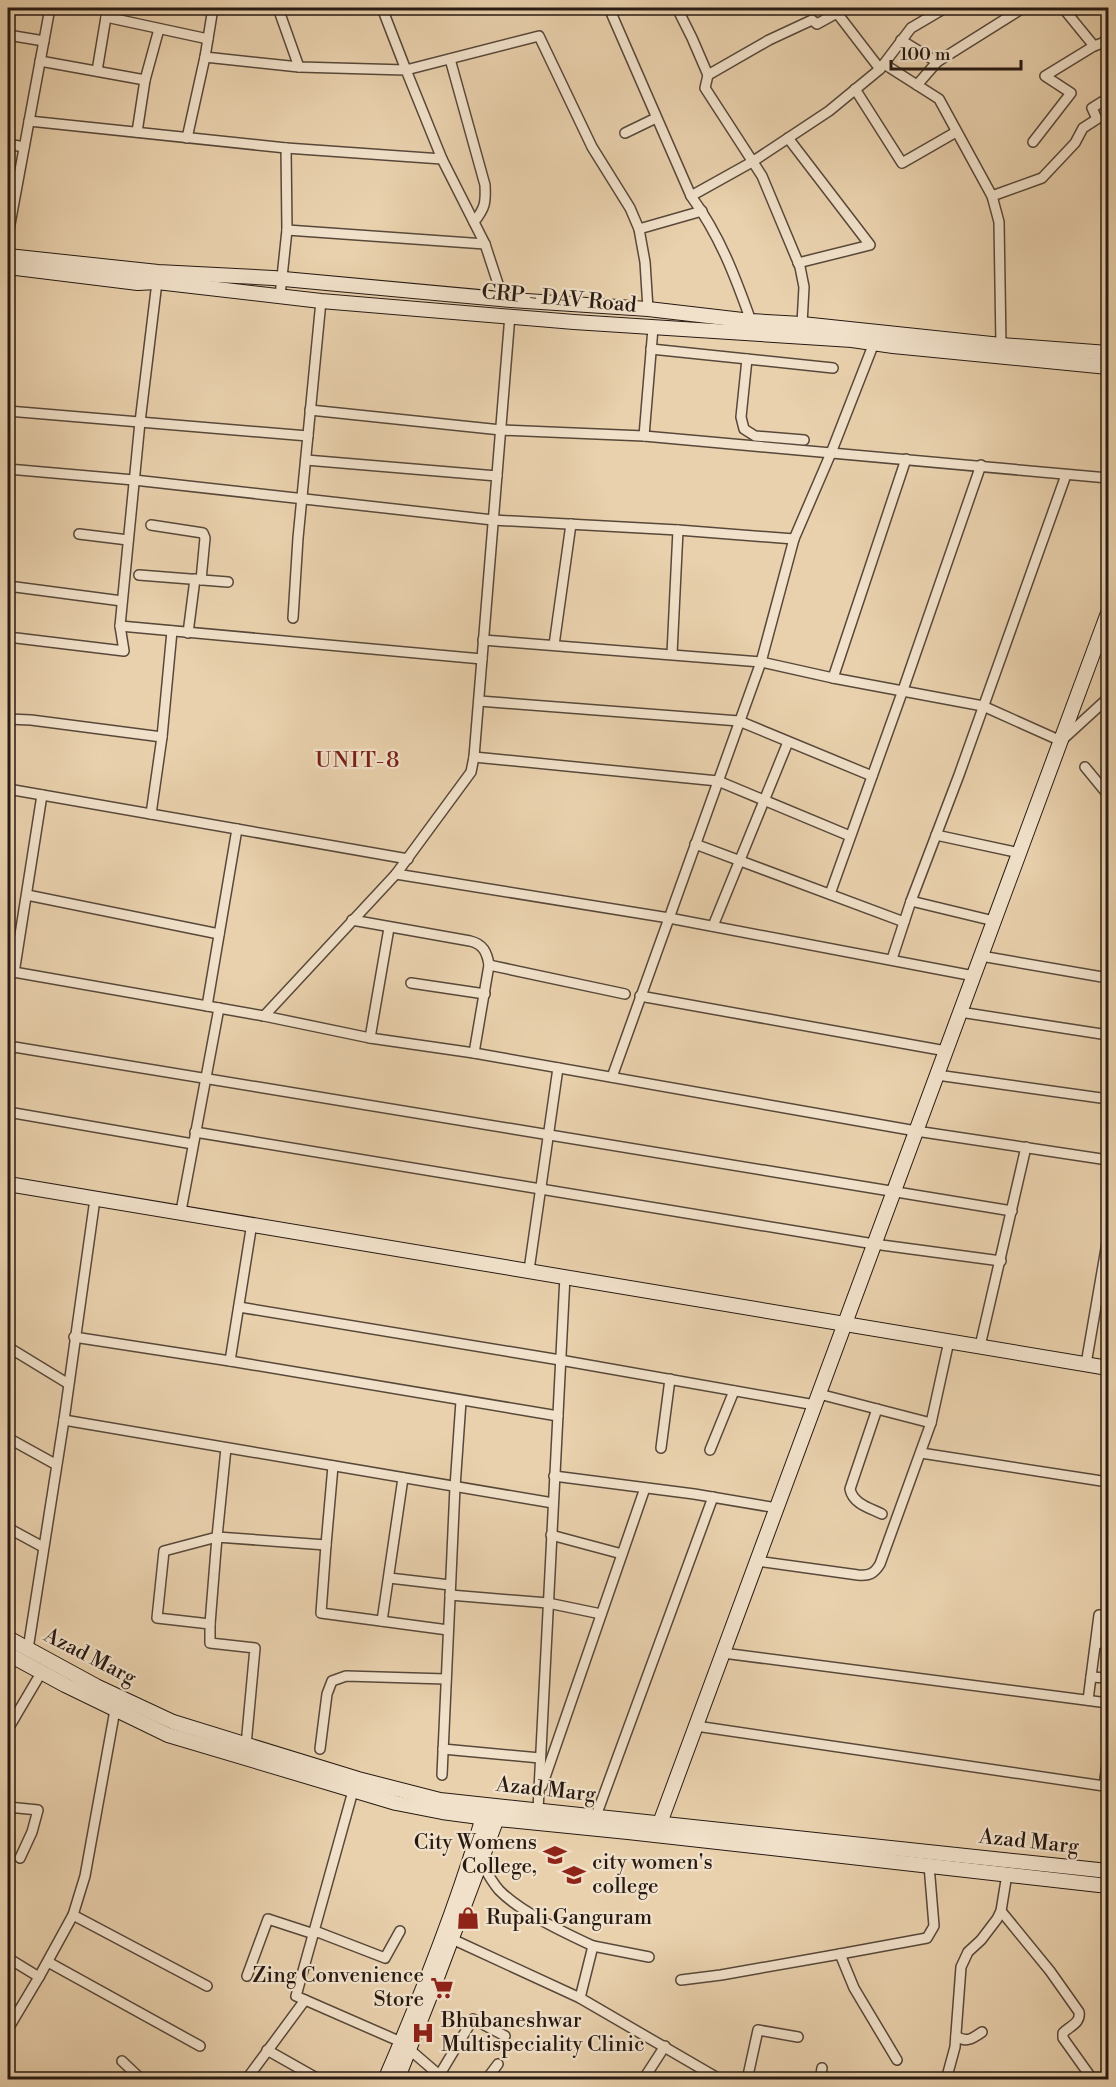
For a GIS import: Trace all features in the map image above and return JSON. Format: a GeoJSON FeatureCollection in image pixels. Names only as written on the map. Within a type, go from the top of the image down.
{"type":"FeatureCollection","features":[{"type":"Feature","properties":{"kind":"street"},"geometry":{"type":"LineString","coordinates":[[8,235],[50,8]]}},
{"type":"Feature","properties":{"kind":"street"},"geometry":{"type":"LineString","coordinates":[[188,138],[213,8]]}},
{"type":"Feature","properties":{"kind":"street"},"geometry":{"type":"LineString","coordinates":[[278,8],[299,68]]}},
{"type":"Feature","properties":{"kind":"street"},"geometry":{"type":"LineString","coordinates":[[382,8],[442,159],[484,244],[503,299]]}},
{"type":"Feature","properties":{"kind":"street"},"geometry":{"type":"LineString","coordinates":[[609,8],[691,196],[728,258],[752,321]]}},
{"type":"Feature","properties":{"kind":"street"},"geometry":{"type":"LineString","coordinates":[[677,8],[708,75],[705,88],[762,176],[798,263],[804,287],[802,324]]}},
{"type":"Feature","properties":{"kind":"street"},"geometry":{"type":"LineString","coordinates":[[691,196],[752,162],[829,111],[882,66],[911,28],[945,8]]}},
{"type":"Feature","properties":{"kind":"street"},"geometry":{"type":"LineString","coordinates":[[917,85],[937,62],[1023,8]]}},
{"type":"Feature","properties":{"kind":"street"},"geometry":{"type":"LineString","coordinates":[[1063,8],[1094,46]]}},
{"type":"Feature","properties":{"kind":"street"},"geometry":{"type":"LineString","coordinates":[[96,71],[106,12],[159,29],[208,39]]}},
{"type":"Feature","properties":{"kind":"street"},"geometry":{"type":"LineString","coordinates":[[708,75],[769,40],[812,20],[817,24],[837,13],[882,66],[939,99],[992,196],[999,222],[1001,345]]}},
{"type":"Feature","properties":{"kind":"street"},"geometry":{"type":"LineString","coordinates":[[136,132],[145,80],[159,29]]}},
{"type":"Feature","properties":{"kind":"street"},"geometry":{"type":"LineString","coordinates":[[8,35],[44,41]]}},
{"type":"Feature","properties":{"kind":"street"},"geometry":{"type":"LineString","coordinates":[[205,57],[299,68],[406,70],[539,36],[592,147],[630,208],[639,229],[645,262],[648,309]]}},
{"type":"Feature","properties":{"kind":"street"},"geometry":{"type":"LineString","coordinates":[[901,40],[937,62]]}},
{"type":"Feature","properties":{"kind":"street"},"geometry":{"type":"LineString","coordinates":[[1033,142],[1071,93],[1045,76],[1094,46],[1108,41]]}},
{"type":"Feature","properties":{"kind":"street"},"geometry":{"type":"LineString","coordinates":[[450,59],[485,185],[486,200],[483,210],[474,222]]}},
{"type":"Feature","properties":{"kind":"street"},"geometry":{"type":"LineString","coordinates":[[40,61],[145,80]]}},
{"type":"Feature","properties":{"kind":"street"},"geometry":{"type":"LineString","coordinates":[[855,89],[902,163],[956,132]]}},
{"type":"Feature","properties":{"kind":"street"},"geometry":{"type":"LineString","coordinates":[[992,196],[1042,177],[1075,143],[1083,128],[1097,119],[1092,108],[1108,98]]}},
{"type":"Feature","properties":{"kind":"street"},"geometry":{"type":"LineString","coordinates":[[625,134],[656,118]]}},
{"type":"Feature","properties":{"kind":"street"},"geometry":{"type":"LineString","coordinates":[[29,121],[286,148],[442,159]]}},
{"type":"Feature","properties":{"kind":"street"},"geometry":{"type":"LineString","coordinates":[[788,138],[870,245],[798,263]]}},
{"type":"Feature","properties":{"kind":"street"},"geometry":{"type":"LineString","coordinates":[[8,144],[24,147]]}},
{"type":"Feature","properties":{"kind":"street"},"geometry":{"type":"LineString","coordinates":[[280,296],[287,230],[286,148]]}},
{"type":"Feature","properties":{"kind":"street"},"geometry":{"type":"LineString","coordinates":[[639,229],[702,211]]}},
{"type":"Feature","properties":{"kind":"street"},"geometry":{"type":"LineString","coordinates":[[287,230],[484,244]]}},
{"type":"Feature","properties":{"kind":"street","name":"CRP - DAV Road"},"geometry":{"type":"LineString","coordinates":[[8,256],[158,272],[283,279],[503,299],[648,309],[1001,345],[1108,353]]}},
{"type":"Feature","properties":{"kind":"street","name":"CRP - DAV Road"},"geometry":{"type":"LineString","coordinates":[[8,267],[138,283],[157,282],[321,300],[653,328],[852,340],[1108,367]]}},
{"type":"Feature","properties":{"kind":"street"},"geometry":{"type":"LineString","coordinates":[[8,637],[124,651],[120,626],[122,601],[157,282]]}},
{"type":"Feature","properties":{"kind":"street"},"geometry":{"type":"LineString","coordinates":[[293,618],[321,300]]}},
{"type":"Feature","properties":{"kind":"street"},"geometry":{"type":"LineString","coordinates":[[589,323],[591,305]]}},
{"type":"Feature","properties":{"kind":"street"},"geometry":{"type":"LineString","coordinates":[[264,1016],[396,874],[471,772],[479,701],[510,315]]}},
{"type":"Feature","properties":{"kind":"street"},"geometry":{"type":"LineString","coordinates":[[644,436],[653,328]]}},
{"type":"Feature","properties":{"kind":"street"},"geometry":{"type":"LineString","coordinates":[[612,1077],[761,662],[794,539],[831,453],[873,344]]}},
{"type":"Feature","properties":{"kind":"street"},"geometry":{"type":"LineString","coordinates":[[651,350],[834,368]]}},
{"type":"Feature","properties":{"kind":"street"},"geometry":{"type":"LineString","coordinates":[[747,359],[741,417],[744,429],[755,436],[804,440]]}},
{"type":"Feature","properties":{"kind":"street"},"geometry":{"type":"LineString","coordinates":[[310,410],[501,430],[644,436],[1108,478]]}},
{"type":"Feature","properties":{"kind":"street"},"geometry":{"type":"LineString","coordinates":[[8,411],[308,436]]}},
{"type":"Feature","properties":{"kind":"street"},"geometry":{"type":"LineString","coordinates":[[833,678],[906,459]]}},
{"type":"Feature","properties":{"kind":"street"},"geometry":{"type":"LineString","coordinates":[[306,460],[497,476]]}},
{"type":"Feature","properties":{"kind":"street"},"geometry":{"type":"LineString","coordinates":[[830,894],[981,465]]}},
{"type":"Feature","properties":{"kind":"street"},"geometry":{"type":"LineString","coordinates":[[8,469],[134,480],[493,520],[794,539]]}},
{"type":"Feature","properties":{"kind":"street"},"geometry":{"type":"LineString","coordinates":[[892,959],[1066,476]]}},
{"type":"Feature","properties":{"kind":"street"},"geometry":{"type":"LineString","coordinates":[[554,645],[571,524]]}},
{"type":"Feature","properties":{"kind":"street"},"geometry":{"type":"LineString","coordinates":[[151,525],[203,532],[205,538],[188,633]]}},
{"type":"Feature","properties":{"kind":"street"},"geometry":{"type":"LineString","coordinates":[[672,654],[678,530]]}},
{"type":"Feature","properties":{"kind":"street"},"geometry":{"type":"LineString","coordinates":[[79,534],[128,540]]}},
{"type":"Feature","properties":{"kind":"street"},"geometry":{"type":"LineString","coordinates":[[139,575],[228,582]]}},
{"type":"Feature","properties":{"kind":"street"},"geometry":{"type":"LineString","coordinates":[[8,586],[122,601]]}},
{"type":"Feature","properties":{"kind":"street"},"geometry":{"type":"LineString","coordinates":[[660,1823],[1108,613]]}},
{"type":"Feature","properties":{"kind":"street"},"geometry":{"type":"LineString","coordinates":[[120,626],[482,659]]}},
{"type":"Feature","properties":{"kind":"street"},"geometry":{"type":"LineString","coordinates":[[151,814],[162,737],[172,631]]}},
{"type":"Feature","properties":{"kind":"street"},"geometry":{"type":"LineString","coordinates":[[483,640],[761,662],[983,706],[1061,741]]}},
{"type":"Feature","properties":{"kind":"street"},"geometry":{"type":"LineString","coordinates":[[1061,741],[1108,698]]}},
{"type":"Feature","properties":{"kind":"street"},"geometry":{"type":"LineString","coordinates":[[479,701],[739,721],[872,776]]}},
{"type":"Feature","properties":{"kind":"street"},"geometry":{"type":"LineString","coordinates":[[8,719],[162,737]]}},
{"type":"Feature","properties":{"kind":"street"},"geometry":{"type":"LineString","coordinates":[[713,926],[788,742]]}},
{"type":"Feature","properties":{"kind":"street"},"geometry":{"type":"LineString","coordinates":[[474,757],[718,781],[850,836]]}},
{"type":"Feature","properties":{"kind":"street"},"geometry":{"type":"LineString","coordinates":[[1085,767],[1108,793]]}},
{"type":"Feature","properties":{"kind":"street"},"geometry":{"type":"LineString","coordinates":[[8,789],[408,859]]}},
{"type":"Feature","properties":{"kind":"street"},"geometry":{"type":"LineString","coordinates":[[42,795],[27,895],[11,972],[264,1016],[370,1038],[474,1053],[916,1131],[1108,1160]]}},
{"type":"Feature","properties":{"kind":"street"},"geometry":{"type":"LineString","coordinates":[[207,1006],[237,829]]}},
{"type":"Feature","properties":{"kind":"street"},"geometry":{"type":"LineString","coordinates":[[936,835],[1020,853]]}},
{"type":"Feature","properties":{"kind":"street"},"geometry":{"type":"LineString","coordinates":[[695,844],[904,921]]}},
{"type":"Feature","properties":{"kind":"street"},"geometry":{"type":"LineString","coordinates":[[396,874],[669,918],[974,976]]}},
{"type":"Feature","properties":{"kind":"street"},"geometry":{"type":"LineString","coordinates":[[27,895],[219,934]]}},
{"type":"Feature","properties":{"kind":"street"},"geometry":{"type":"LineString","coordinates":[[911,901],[994,921]]}},
{"type":"Feature","properties":{"kind":"street"},"geometry":{"type":"LineString","coordinates":[[352,920],[478,943],[486,952],[489,965],[474,1053]]}},
{"type":"Feature","properties":{"kind":"street"},"geometry":{"type":"LineString","coordinates":[[370,1038],[389,928]]}},
{"type":"Feature","properties":{"kind":"street"},"geometry":{"type":"LineString","coordinates":[[981,957],[1108,978]]}},
{"type":"Feature","properties":{"kind":"street"},"geometry":{"type":"LineString","coordinates":[[489,965],[625,994]]}},
{"type":"Feature","properties":{"kind":"street"},"geometry":{"type":"LineString","coordinates":[[411,983],[485,994]]}},
{"type":"Feature","properties":{"kind":"street"},"geometry":{"type":"LineString","coordinates":[[640,996],[946,1051]]}},
{"type":"Feature","properties":{"kind":"street"},"geometry":{"type":"LineString","coordinates":[[181,1211],[219,1008]]}},
{"type":"Feature","properties":{"kind":"street"},"geometry":{"type":"LineString","coordinates":[[960,1012],[1108,1035]]}},
{"type":"Feature","properties":{"kind":"street"},"geometry":{"type":"LineString","coordinates":[[8,1046],[1012,1211]]}},
{"type":"Feature","properties":{"kind":"street"},"geometry":{"type":"LineString","coordinates":[[529,1270],[558,1068]]}},
{"type":"Feature","properties":{"kind":"street"},"geometry":{"type":"LineString","coordinates":[[937,1075],[1108,1099]]}},
{"type":"Feature","properties":{"kind":"street"},"geometry":{"type":"LineString","coordinates":[[8,1112],[194,1144]]}},
{"type":"Feature","properties":{"kind":"street"},"geometry":{"type":"LineString","coordinates":[[195,1132],[874,1245],[1001,1261]]}},
{"type":"Feature","properties":{"kind":"street"},"geometry":{"type":"LineString","coordinates":[[980,1346],[1026,1147]]}},
{"type":"Feature","properties":{"kind":"street"},"geometry":{"type":"LineString","coordinates":[[8,1184],[181,1211],[1108,1368]]}},
{"type":"Feature","properties":{"kind":"street"},"geometry":{"type":"LineString","coordinates":[[28,1649],[55,1464],[64,1420],[95,1199]]}},
{"type":"Feature","properties":{"kind":"street"},"geometry":{"type":"LineString","coordinates":[[230,1361],[252,1223]]}},
{"type":"Feature","properties":{"kind":"street"},"geometry":{"type":"LineString","coordinates":[[1086,1364],[1105,1278],[1108,1237]]}},
{"type":"Feature","properties":{"kind":"street"},"geometry":{"type":"LineString","coordinates":[[538,1803],[565,1276]]}},
{"type":"Feature","properties":{"kind":"street"},"geometry":{"type":"LineString","coordinates":[[239,1307],[560,1359],[734,1391],[817,1399],[877,1409],[931,1423]]}},
{"type":"Feature","properties":{"kind":"street"},"geometry":{"type":"LineString","coordinates":[[74,1337],[558,1416]]}},
{"type":"Feature","properties":{"kind":"street"},"geometry":{"type":"LineString","coordinates":[[757,1561],[868,1576],[876,1572],[931,1423],[949,1341]]}},
{"type":"Feature","properties":{"kind":"street"},"geometry":{"type":"LineString","coordinates":[[8,1347],[68,1383]]}},
{"type":"Feature","properties":{"kind":"street"},"geometry":{"type":"LineString","coordinates":[[661,1448],[670,1379]]}},
{"type":"Feature","properties":{"kind":"street"},"geometry":{"type":"LineString","coordinates":[[711,1450],[734,1391]]}},
{"type":"Feature","properties":{"kind":"street"},"geometry":{"type":"LineString","coordinates":[[442,1775],[461,1401]]}},
{"type":"Feature","properties":{"kind":"street"},"geometry":{"type":"LineString","coordinates":[[877,1409],[850,1489],[851,1495],[859,1503],[882,1514]]}},
{"type":"Feature","properties":{"kind":"street"},"geometry":{"type":"LineString","coordinates":[[64,1420],[553,1503]]}},
{"type":"Feature","properties":{"kind":"street"},"geometry":{"type":"LineString","coordinates":[[8,1438],[55,1464]]}},
{"type":"Feature","properties":{"kind":"street"},"geometry":{"type":"LineString","coordinates":[[226,1448],[210,1643],[255,1648],[246,1745]]}},
{"type":"Feature","properties":{"kind":"street"},"geometry":{"type":"LineString","coordinates":[[921,1453],[1108,1482]]}},
{"type":"Feature","properties":{"kind":"street"},"geometry":{"type":"LineString","coordinates":[[333,1466],[321,1612],[448,1630]]}},
{"type":"Feature","properties":{"kind":"street"},"geometry":{"type":"LineString","coordinates":[[555,1476],[714,1497],[777,1508]]}},
{"type":"Feature","properties":{"kind":"street"},"geometry":{"type":"LineString","coordinates":[[382,1621],[403,1478]]}},
{"type":"Feature","properties":{"kind":"street"},"geometry":{"type":"LineString","coordinates":[[538,1803],[645,1488]]}},
{"type":"Feature","properties":{"kind":"street"},"geometry":{"type":"LineString","coordinates":[[596,1816],[714,1497]]}},
{"type":"Feature","properties":{"kind":"street"},"geometry":{"type":"LineString","coordinates":[[8,1528],[43,1547]]}},
{"type":"Feature","properties":{"kind":"street"},"geometry":{"type":"LineString","coordinates":[[551,1535],[622,1554]]}},
{"type":"Feature","properties":{"kind":"street"},"geometry":{"type":"LineString","coordinates":[[210,1624],[157,1618],[164,1551],[217,1537],[326,1545]]}},
{"type":"Feature","properties":{"kind":"street"},"geometry":{"type":"LineString","coordinates":[[388,1578],[450,1590],[548,1603],[601,1614]]}},
{"type":"Feature","properties":{"kind":"street"},"geometry":{"type":"LineString","coordinates":[[1088,1700],[1100,1615],[1108,1616]]}},
{"type":"Feature","properties":{"kind":"street","name":"Azad Marg"},"geometry":{"type":"LineString","coordinates":[[8,1638],[96,1686],[173,1722],[412,1794],[484,1811],[1108,1886]]}},
{"type":"Feature","properties":{"kind":"street"},"geometry":{"type":"LineString","coordinates":[[1096,1643],[1108,1644]]}},
{"type":"Feature","properties":{"kind":"street"},"geometry":{"type":"LineString","coordinates":[[723,1653],[1108,1703]]}},
{"type":"Feature","properties":{"kind":"street","name":"Azad Marg"},"geometry":{"type":"LineString","coordinates":[[8,1654],[115,1710],[168,1735],[192,1743],[396,1803],[431,1810],[484,1811]]}},
{"type":"Feature","properties":{"kind":"street"},"geometry":{"type":"LineString","coordinates":[[8,1729],[41,1673]]}},
{"type":"Feature","properties":{"kind":"street"},"geometry":{"type":"LineString","coordinates":[[320,1749],[327,1694],[332,1681],[346,1676],[446,1678]]}},
{"type":"Feature","properties":{"kind":"street"},"geometry":{"type":"LineString","coordinates":[[1092,1677],[1108,1678]]}},
{"type":"Feature","properties":{"kind":"street"},"geometry":{"type":"LineString","coordinates":[[9,2026],[48,1962],[73,1915],[85,1876],[115,1710]]}},
{"type":"Feature","properties":{"kind":"street"},"geometry":{"type":"LineString","coordinates":[[696,1726],[1104,1786],[1108,1757]]}},
{"type":"Feature","properties":{"kind":"street"},"geometry":{"type":"LineString","coordinates":[[443,1749],[540,1758]]}},
{"type":"Feature","properties":{"kind":"street"},"geometry":{"type":"LineString","coordinates":[[353,1791],[296,1996],[405,2045],[443,2077],[473,2019],[505,2036]]}},
{"type":"Feature","properties":{"kind":"street","name":"Azad Marg"},"geometry":{"type":"LineString","coordinates":[[499,1813],[538,1803],[596,1816],[1108,1871]]}},
{"type":"Feature","properties":{"kind":"street"},"geometry":{"type":"LineString","coordinates":[[8,1807],[38,1810],[32,1832],[20,1858]]}},
{"type":"Feature","properties":{"kind":"street"},"geometry":{"type":"LineString","coordinates":[[397,2079],[405,2045],[484,1811]]}},
{"type":"Feature","properties":{"kind":"street"},"geometry":{"type":"LineString","coordinates":[[385,2079],[405,2045],[452,1939],[499,1813]]}},
{"type":"Feature","properties":{"kind":"street"},"geometry":{"type":"LineString","coordinates":[[481,1862],[499,1890],[526,1911],[570,1936],[593,1946],[649,1957]]}},
{"type":"Feature","properties":{"kind":"street"},"geometry":{"type":"LineString","coordinates":[[681,1980],[721,1975],[927,1938],[934,1926],[929,1865]]}},
{"type":"Feature","properties":{"kind":"street"},"geometry":{"type":"LineString","coordinates":[[946,2079],[955,2047],[961,1967],[968,1952],[981,1941],[998,1919],[1007,1874]]}},
{"type":"Feature","properties":{"kind":"street"},"geometry":{"type":"LineString","coordinates":[[1001,1911],[1050,1971],[1079,2012],[1078,2022],[1063,2033],[1063,2038],[1093,2079]]}},
{"type":"Feature","properties":{"kind":"street"},"geometry":{"type":"LineString","coordinates":[[73,1915],[207,1986]]}},
{"type":"Feature","properties":{"kind":"street"},"geometry":{"type":"LineString","coordinates":[[247,1976],[268,1919],[385,1958],[400,1931]]}},
{"type":"Feature","properties":{"kind":"street"},"geometry":{"type":"LineString","coordinates":[[452,1939],[580,1998],[721,2079]]}},
{"type":"Feature","properties":{"kind":"street"},"geometry":{"type":"LineString","coordinates":[[580,1998],[593,1946]]}},
{"type":"Feature","properties":{"kind":"street"},"geometry":{"type":"LineString","coordinates":[[840,1954],[854,1988],[897,2060]]}},
{"type":"Feature","properties":{"kind":"street"},"geometry":{"type":"LineString","coordinates":[[8,1958],[39,1977]]}},
{"type":"Feature","properties":{"kind":"street"},"geometry":{"type":"LineString","coordinates":[[48,1962],[200,2046]]}},
{"type":"Feature","properties":{"kind":"street"},"geometry":{"type":"LineString","coordinates":[[246,2079],[305,2000]]}},
{"type":"Feature","properties":{"kind":"street"},"geometry":{"type":"LineString","coordinates":[[747,2079],[758,2030],[798,2037]]}},
{"type":"Feature","properties":{"kind":"street"},"geometry":{"type":"LineString","coordinates":[[956,2036],[967,2040],[982,2032]]}},
{"type":"Feature","properties":{"kind":"street"},"geometry":{"type":"LineString","coordinates":[[643,2079],[665,2046]]}},
{"type":"Feature","properties":{"kind":"street"},"geometry":{"type":"LineString","coordinates":[[267,2050],[320,2079]]}},
{"type":"Feature","properties":{"kind":"street"},"geometry":{"type":"LineString","coordinates":[[122,2061],[142,2079]]}},
{"type":"Feature","properties":{"kind":"street"},"geometry":{"type":"LineString","coordinates":[[486,2079],[498,2064]]}},
{"type":"Feature","properties":{"kind":"street"},"geometry":{"type":"LineString","coordinates":[[820,2079],[822,2068]]}},
{"type":"Feature","properties":{"kind":"place","name":"City Womens College,"},"geometry":{"type":"Point","coordinates":[555,1855]}},
{"type":"Feature","properties":{"kind":"place","name":"city women's college"},"geometry":{"type":"Point","coordinates":[574,1875]}},
{"type":"Feature","properties":{"kind":"place","name":"Rupali Ganguram"},"geometry":{"type":"Point","coordinates":[468,1918]}},
{"type":"Feature","properties":{"kind":"place","name":"Zing Convenience Store"},"geometry":{"type":"Point","coordinates":[442,1988]}},
{"type":"Feature","properties":{"kind":"place","name":"Bhubaneshwar Multispeciality Clinic"},"geometry":{"type":"Point","coordinates":[423,2033]}},
{"type":"Feature","properties":{"kind":"district","name":"UNIT-8"},"geometry":{"type":"Point","coordinates":[358,760]}}]}
